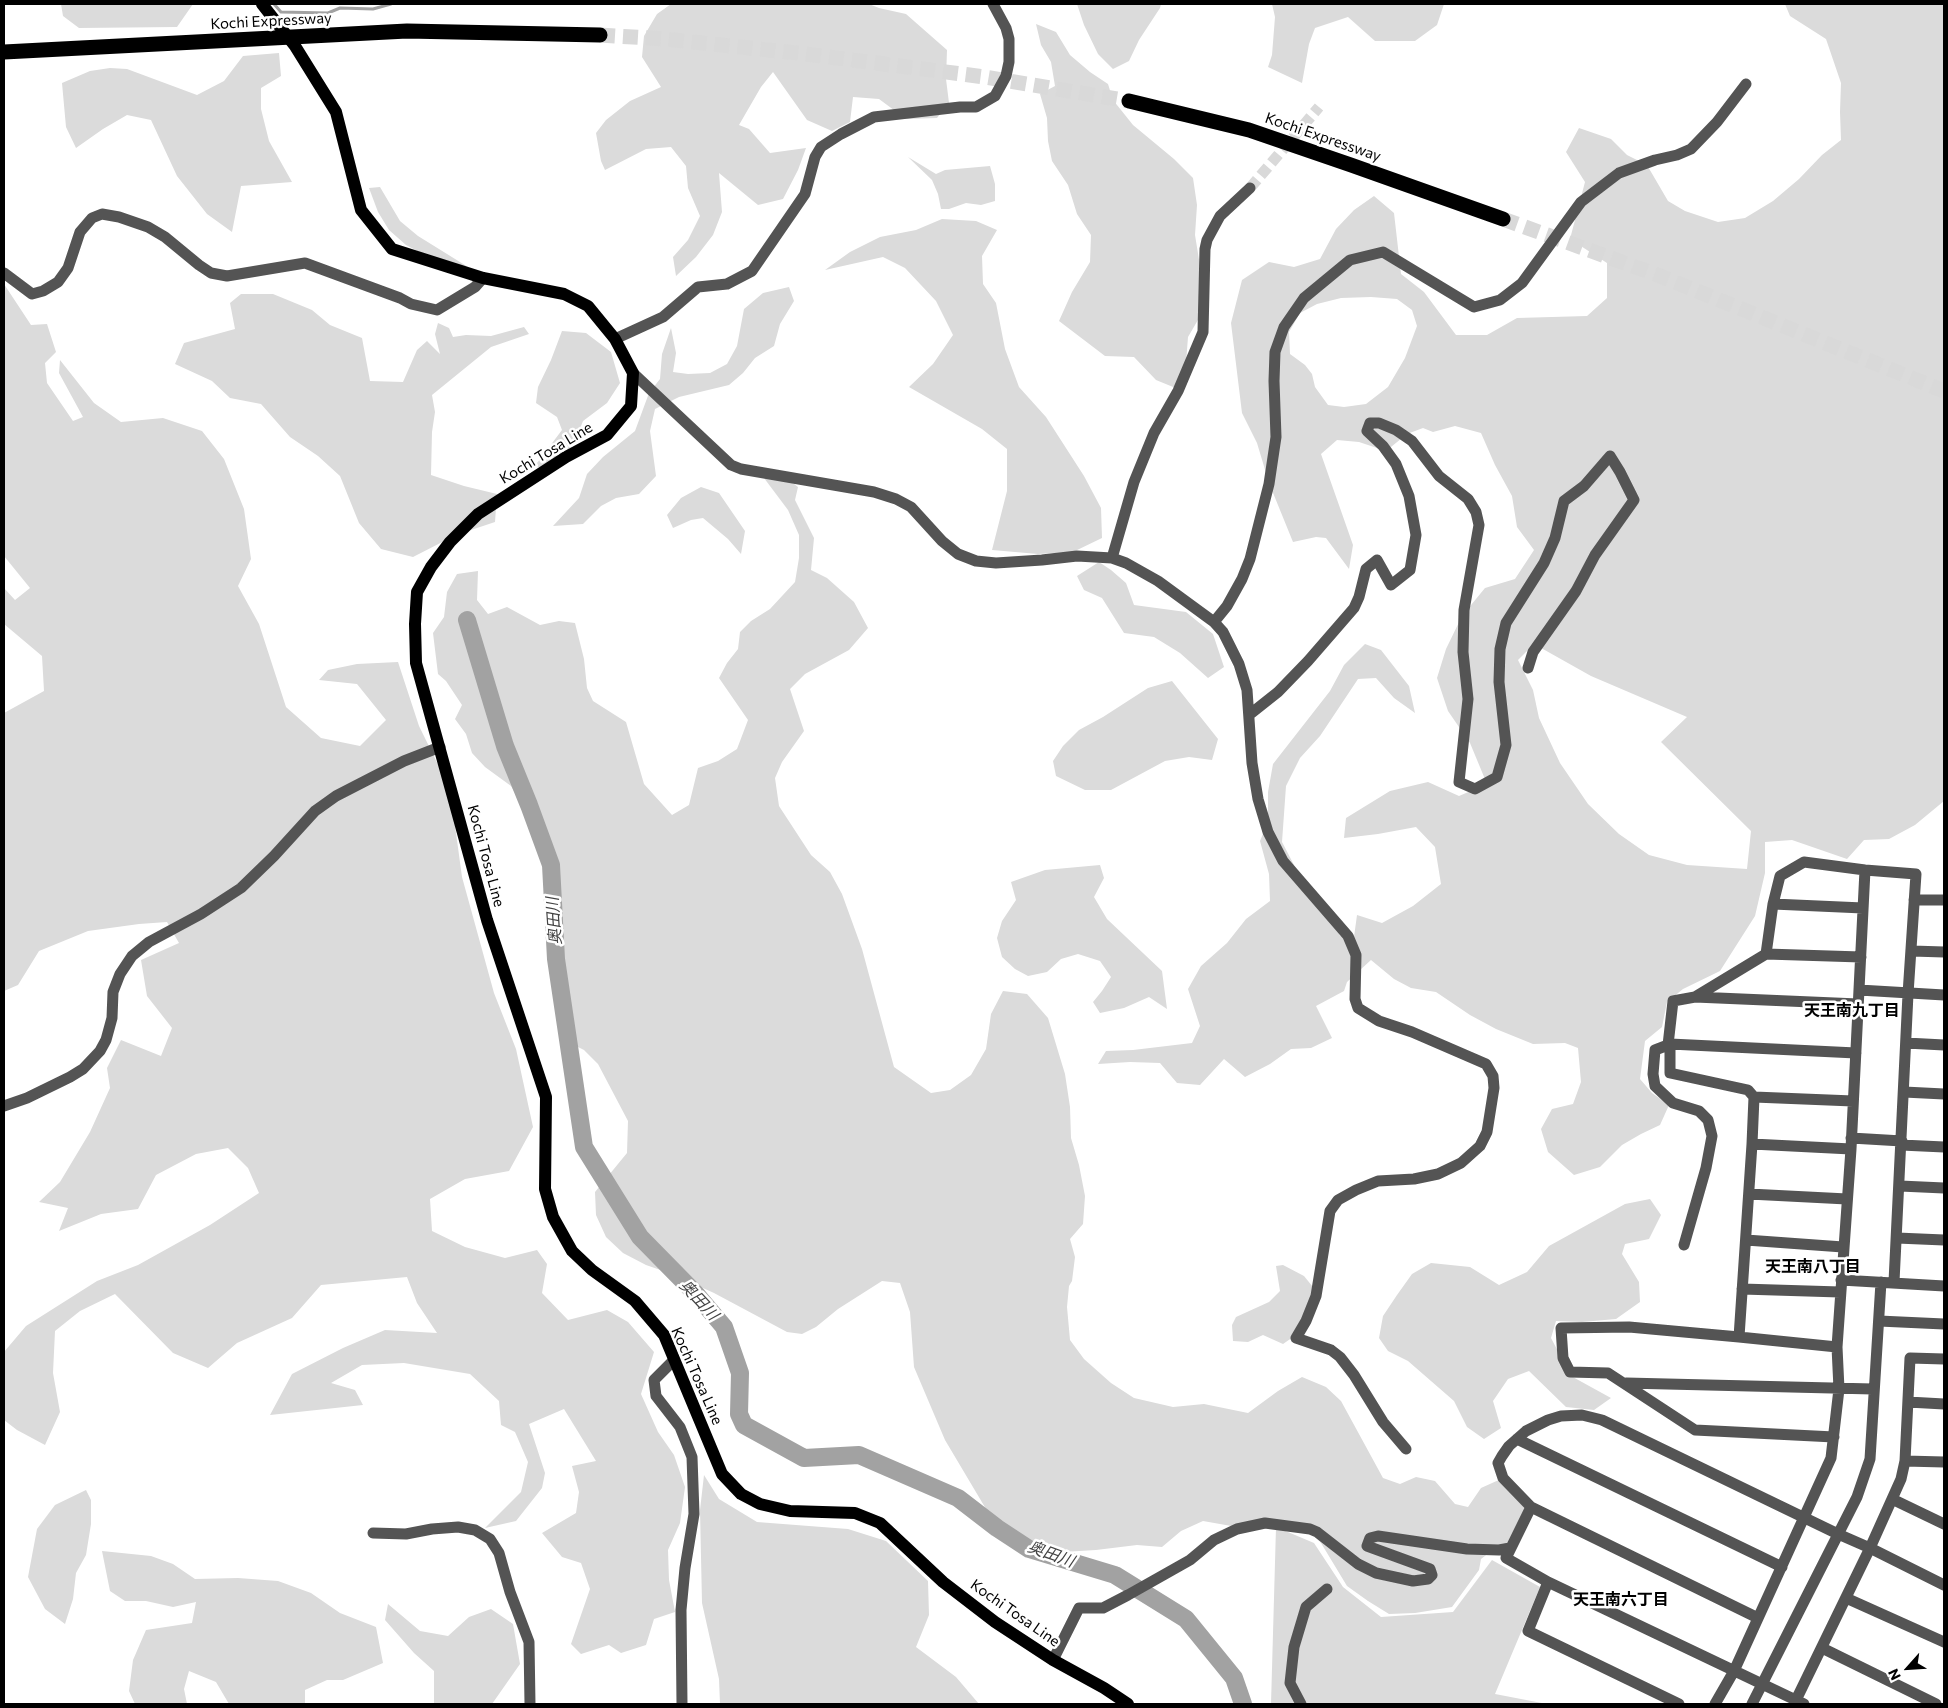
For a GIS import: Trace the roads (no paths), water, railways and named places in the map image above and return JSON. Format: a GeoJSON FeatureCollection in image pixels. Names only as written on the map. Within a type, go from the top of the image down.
{"type":"FeatureCollection","features":[{"type":"Feature","properties":{"kind":"highway","name":"Kochi Expressway"},"geometry":{"type":"LineString","coordinates":[[4,52],[407,31],[600,35]]}},
{"type":"Feature","properties":{"kind":"highway","name":"Kochi Expressway"},"geometry":{"type":"LineString","coordinates":[[1128,102],[1249,130],[1503,219]]}},
{"type":"Feature","properties":{"kind":"main road"},"geometry":{"type":"LineString","coordinates":[[262,4],[295,46],[336,112],[361,210],[392,248],[483,278],[564,294],[588,306],[615,338],[633,373]]}},
{"type":"Feature","properties":{"kind":"main road","name":"Kochi Tosa Line"},"geometry":{"type":"LineString","coordinates":[[633,373],[631,406],[606,435],[566,457],[478,514],[450,542],[431,567],[417,592],[415,624],[416,663],[487,920],[546,1097],[545,1189],[553,1217],[572,1251],[592,1270],[635,1301],[664,1335],[673,1361],[722,1474],[741,1494],[760,1504],[790,1511],[855,1513],[880,1523],[943,1582],[995,1622],[1128,1704]]}},
{"type":"Feature","properties":{"kind":"street"},"geometry":{"type":"LineString","coordinates":[[615,338],[663,317],[698,287],[727,284],[752,271],[805,194],[815,157],[821,147],[841,134],[874,118],[960,107],[976,107],[995,96],[1006,76],[1010,39],[993,4]]}},
{"type":"Feature","properties":{"kind":"street"},"geometry":{"type":"LineString","coordinates":[[1214,622],[1238,586],[1250,559],[1269,484],[1276,437],[1275,352],[1284,328],[1304,298],[1350,260],[1383,252],[1474,307],[1500,300],[1522,283],[1581,202],[1619,173],[1654,160],[1677,155],[1690,149],[1717,122],[1746,84]]}},
{"type":"Feature","properties":{"kind":"street"},"geometry":{"type":"LineString","coordinates":[[1112,558],[1134,482],[1154,433],[1178,391],[1203,332],[1205,249],[1207,240],[1220,216],[1250,188]]}},
{"type":"Feature","properties":{"kind":"street"},"geometry":{"type":"LineString","coordinates":[[4,272],[32,294],[43,292],[58,282],[68,268],[80,232],[92,218],[102,214],[119,217],[148,227],[165,237],[211,273],[227,276],[305,263],[412,304],[437,310],[475,288],[483,278]]}},
{"type":"Feature","properties":{"kind":"street"},"geometry":{"type":"LineString","coordinates":[[633,373],[731,465],[741,469],[874,492],[896,499],[911,507],[942,541],[958,554],[976,561],[1042,560],[1077,556],[1112,558],[1126,563],[1158,581],[1214,622],[1223,632],[1239,664],[1247,690],[1252,763],[1258,799],[1268,832],[1283,861],[1348,936],[1356,955],[1355,998],[1358,1008],[1379,1021],[1412,1032],[1486,1064],[1493,1076],[1494,1088],[1487,1132],[1480,1146],[1461,1163],[1438,1174],[1414,1179],[1378,1181],[1338,1200],[1330,1211],[1316,1296],[1306,1321],[1296,1338],[1331,1350],[1340,1357],[1354,1375],[1383,1422],[1406,1449]]}},
{"type":"Feature","properties":{"kind":"street"},"geometry":{"type":"LineString","coordinates":[[1249,715],[1278,692],[1354,608],[1359,597],[1366,569],[1377,560],[1391,584],[1410,570],[1416,535],[1409,496],[1396,464],[1383,446],[1367,431],[1370,423],[1379,423],[1396,430],[1412,440],[1439,476],[1468,499],[1476,512],[1479,525],[1464,610],[1463,652],[1468,699],[1459,782],[1475,789],[1498,778],[1506,745],[1499,682],[1500,649],[1506,623],[1544,563],[1554,538],[1564,501],[1584,486],[1610,456],[1634,500],[1595,555],[1576,591],[1533,652],[1528,668]]}},
{"type":"Feature","properties":{"kind":"street"},"geometry":{"type":"LineString","coordinates":[[4,1106],[27,1098],[70,1077],[83,1069],[100,1051],[106,1040],[112,1018],[113,992],[120,974],[132,956],[149,942],[201,914],[241,888],[274,856],[315,811],[336,796],[404,761],[440,747]]}},
{"type":"Feature","properties":{"kind":"street"},"geometry":{"type":"LineString","coordinates":[[1766,954],[1772,904],[1780,876],[1804,862],[1916,874],[1908,994],[1894,1282]]}},
{"type":"Feature","properties":{"kind":"street"},"geometry":{"type":"LineString","coordinates":[[1716,1704],[1734,1671],[1806,1517],[1831,1458],[1839,1389],[1837,1347],[1851,1144],[1865,870]]}},
{"type":"Feature","properties":{"kind":"street"},"geometry":{"type":"LineString","coordinates":[[1914,900],[1944,900]]}},
{"type":"Feature","properties":{"kind":"street"},"geometry":{"type":"LineString","coordinates":[[1772,904],[1863,908]]}},
{"type":"Feature","properties":{"kind":"street"},"geometry":{"type":"LineString","coordinates":[[1912,951],[1944,952]]}},
{"type":"Feature","properties":{"kind":"street"},"geometry":{"type":"LineString","coordinates":[[1695,997],[1766,954],[1861,957]]}},
{"type":"Feature","properties":{"kind":"street"},"geometry":{"type":"LineString","coordinates":[[1859,990],[1944,995]]}},
{"type":"Feature","properties":{"kind":"street"},"geometry":{"type":"LineString","coordinates":[[1739,1337],[1754,1097],[1748,1090],[1670,1073],[1669,1045],[1673,1001],[1695,997],[1858,1004]]}},
{"type":"Feature","properties":{"kind":"street"},"geometry":{"type":"LineString","coordinates":[[1906,1043],[1944,1045]]}},
{"type":"Feature","properties":{"kind":"street"},"geometry":{"type":"LineString","coordinates":[[1684,1245],[1706,1168],[1712,1136],[1708,1120],[1699,1111],[1673,1103],[1655,1086],[1653,1074],[1655,1050],[1669,1045],[1856,1053]]}},
{"type":"Feature","properties":{"kind":"street"},"geometry":{"type":"LineString","coordinates":[[1904,1092],[1944,1094]]}},
{"type":"Feature","properties":{"kind":"street"},"geometry":{"type":"LineString","coordinates":[[1754,1097],[1853,1101]]}},
{"type":"Feature","properties":{"kind":"street"},"geometry":{"type":"LineString","coordinates":[[1752,1144],[1901,1143],[1944,1147]]}},
{"type":"Feature","properties":{"kind":"street"},"geometry":{"type":"LineString","coordinates":[[1900,1186],[1944,1188]]}},
{"type":"Feature","properties":{"kind":"street"},"geometry":{"type":"LineString","coordinates":[[1749,1194],[1847,1199]]}},
{"type":"Feature","properties":{"kind":"street"},"geometry":{"type":"LineString","coordinates":[[1897,1238],[1944,1240]]}},
{"type":"Feature","properties":{"kind":"street"},"geometry":{"type":"LineString","coordinates":[[1746,1240],[1843,1247]]}},
{"type":"Feature","properties":{"kind":"street"},"geometry":{"type":"LineString","coordinates":[[1841,1280],[1944,1286]]}},
{"type":"Feature","properties":{"kind":"street"},"geometry":{"type":"LineString","coordinates":[[1752,1704],[1857,1497],[1870,1459],[1881,1282]]}},
{"type":"Feature","properties":{"kind":"street"},"geometry":{"type":"LineString","coordinates":[[1742,1289],[1840,1292]]}},
{"type":"Feature","properties":{"kind":"street"},"geometry":{"type":"LineString","coordinates":[[1879,1321],[1944,1324]]}},
{"type":"Feature","properties":{"kind":"street"},"geometry":{"type":"LineString","coordinates":[[1834,1437],[1695,1430],[1608,1373],[1570,1372],[1563,1358],[1561,1328],[1629,1327],[1837,1347]]}},
{"type":"Feature","properties":{"kind":"street"},"geometry":{"type":"LineString","coordinates":[[1531,1507],[1506,1558],[1548,1582],[1800,1702],[1822,1648],[1901,1478],[1905,1460],[1910,1358],[1944,1360]]}},
{"type":"Feature","properties":{"kind":"street"},"geometry":{"type":"LineString","coordinates":[[673,1361],[654,1380],[656,1396],[680,1427],[692,1457],[694,1514],[682,1595],[682,1704]]}},
{"type":"Feature","properties":{"kind":"street"},"geometry":{"type":"LineString","coordinates":[[1624,1383],[1873,1389]]}},
{"type":"Feature","properties":{"kind":"street"},"geometry":{"type":"LineString","coordinates":[[1908,1402],[1944,1404]]}},
{"type":"Feature","properties":{"kind":"street"},"geometry":{"type":"LineString","coordinates":[[1758,1618],[1531,1507],[1503,1478],[1498,1464],[1509,1446],[1526,1431],[1561,1416],[1582,1416],[1602,1420],[1944,1585]]}},
{"type":"Feature","properties":{"kind":"street"},"geometry":{"type":"LineString","coordinates":[[1517,1439],[1782,1567]]}},
{"type":"Feature","properties":{"kind":"street"},"geometry":{"type":"LineString","coordinates":[[1905,1460],[1944,1462]]}},
{"type":"Feature","properties":{"kind":"street"},"geometry":{"type":"LineString","coordinates":[[1892,1499],[1944,1524]]}},
{"type":"Feature","properties":{"kind":"street"},"geometry":{"type":"LineString","coordinates":[[1054,1660],[1079,1608],[1103,1608],[1190,1560],[1214,1540],[1237,1529],[1265,1523],[1310,1528],[1358,1564],[1376,1573],[1413,1581],[1428,1579],[1432,1575],[1430,1569],[1366,1546],[1370,1538],[1378,1536],[1467,1549],[1499,1550],[1510,1548]]}},
{"type":"Feature","properties":{"kind":"street"},"geometry":{"type":"LineString","coordinates":[[373,1533],[406,1534],[458,1527],[475,1530],[490,1539],[499,1553],[510,1592],[529,1642],[530,1704]]}},
{"type":"Feature","properties":{"kind":"street"},"geometry":{"type":"LineString","coordinates":[[1548,1582],[1528,1631],[1679,1704]]}},
{"type":"Feature","properties":{"kind":"street"},"geometry":{"type":"LineString","coordinates":[[1301,1704],[1290,1683],[1294,1647],[1306,1607],[1327,1589]]}},
{"type":"Feature","properties":{"kind":"street"},"geometry":{"type":"LineString","coordinates":[[1846,1598],[1944,1642]]}},
{"type":"Feature","properties":{"kind":"street"},"geometry":{"type":"LineString","coordinates":[[1822,1648],[1936,1704]]}},
{"type":"Feature","properties":{"kind":"waterway"},"geometry":{"type":"LineString","coordinates":[[274,4],[281,12],[328,13],[340,8],[373,9],[391,4]]}},
{"type":"Feature","properties":{"kind":"waterway","name":"奥田川"},"geometry":{"type":"LineString","coordinates":[[467,620],[505,746],[551,865],[556,959],[584,1147],[640,1237],[696,1294],[724,1327],[740,1373],[739,1414],[744,1425],[804,1458],[859,1455],[958,1498],[997,1528],[1029,1549],[1115,1575],[1186,1619],[1234,1678],[1243,1704]]}},
{"type":"Feature","properties":{"kind":"tunnel"},"geometry":{"type":"LineString","coordinates":[[600,35],[665,39],[806,54],[985,77],[1129,101]]}},
{"type":"Feature","properties":{"kind":"tunnel"},"geometry":{"type":"LineString","coordinates":[[1250,188],[1319,107]]}},
{"type":"Feature","properties":{"kind":"tunnel"},"geometry":{"type":"LineString","coordinates":[[1503,219],[1655,274],[1944,391]]}},
{"type":"Feature","properties":{"kind":"district","name":"天王南九丁目"},"geometry":{"type":"Point","coordinates":[1852,1011]}},
{"type":"Feature","properties":{"kind":"district","name":"天王南八丁目"},"geometry":{"type":"Point","coordinates":[1813,1267]}},
{"type":"Feature","properties":{"kind":"district","name":"天王南六丁目"},"geometry":{"type":"Point","coordinates":[1621,1600]}}]}
